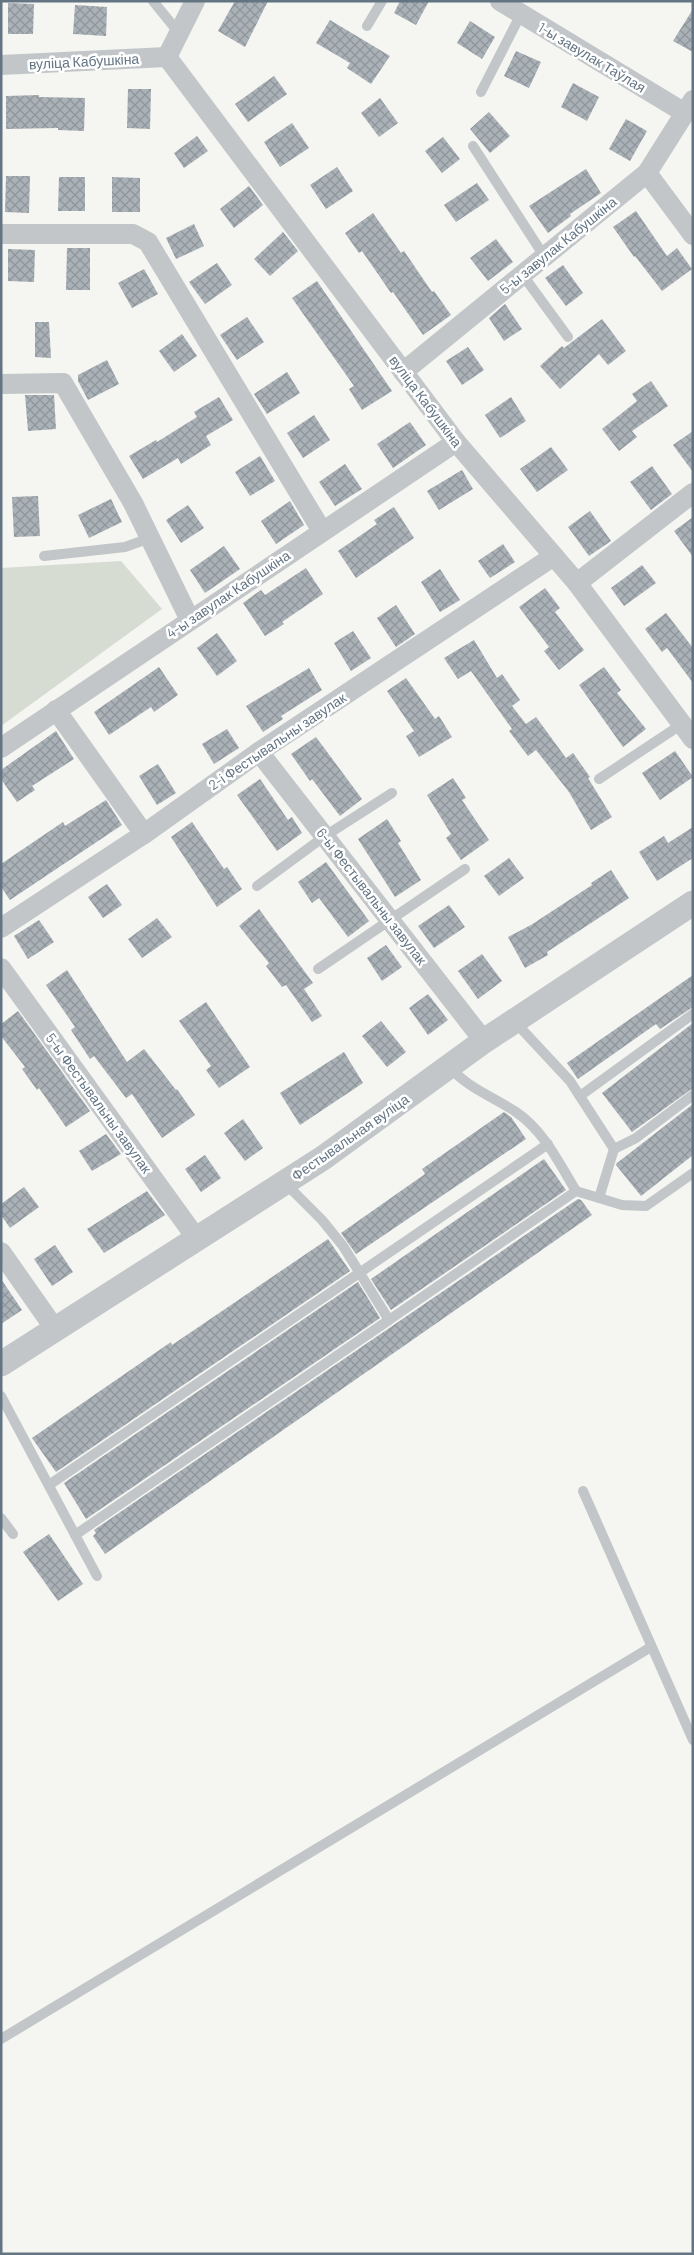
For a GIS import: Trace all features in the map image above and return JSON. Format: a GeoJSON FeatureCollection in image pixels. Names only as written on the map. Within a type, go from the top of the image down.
{"type":"FeatureCollection","features":[{"type":"Feature","properties":{"kind":"street"},"geometry":{"type":"LineString","coordinates":[[167,57],[195,1]]}},
{"type":"Feature","properties":{"kind":"street","name":"1-ы завулак Таўлая"},"geometry":{"type":"LineString","coordinates":[[503,2],[521,14],[689,107]]}},
{"type":"Feature","properties":{"kind":"street","name":"вуліца Кабушкіна"},"geometry":{"type":"LineString","coordinates":[[1,66],[167,57],[456,442],[577,583],[687,732]]}},
{"type":"Feature","properties":{"kind":"street","name":"5-ы завулак Кабушкіна"},"geometry":{"type":"LineString","coordinates":[[403,372],[646,173],[689,107]]}},
{"type":"Feature","properties":{"kind":"street"},"geometry":{"type":"LineString","coordinates":[[646,173],[693,235]]}},
{"type":"Feature","properties":{"kind":"street"},"geometry":{"type":"LineString","coordinates":[[1,234],[133,234],[148,242],[322,531]]}},
{"type":"Feature","properties":{"kind":"street"},"geometry":{"type":"LineString","coordinates":[[1,384],[63,383],[133,503],[190,620]]}},
{"type":"Feature","properties":{"kind":"street","name":"4-ы завулак Кабушкіна"},"geometry":{"type":"LineString","coordinates":[[1,748],[456,442]]}},
{"type":"Feature","properties":{"kind":"street"},"geometry":{"type":"LineString","coordinates":[[577,583],[693,493]]}},
{"type":"Feature","properties":{"kind":"street","name":"2-і Фестывальны завулак"},"geometry":{"type":"LineString","coordinates":[[1,928],[144,834],[259,752],[554,556]]}},
{"type":"Feature","properties":{"kind":"street"},"geometry":{"type":"LineString","coordinates":[[56,710],[144,834]]}},
{"type":"Feature","properties":{"kind":"street","name":"6-ы Фестывальны завулак"},"geometry":{"type":"LineString","coordinates":[[259,752],[484,1041]]}},
{"type":"Feature","properties":{"kind":"street","name":"Фестывальная вуліца"},"geometry":{"type":"LineString","coordinates":[[1,1364],[323,1158],[484,1041],[693,903]]}},
{"type":"Feature","properties":{"kind":"street","name":"5-ы Фестывальны завулак"},"geometry":{"type":"LineString","coordinates":[[1,968],[197,1239]]}},
{"type":"Feature","properties":{"kind":"street"},"geometry":{"type":"LineString","coordinates":[[1,1252],[56,1328]]}},
{"type":"Feature","properties":{"kind":"lane"},"geometry":{"type":"LineString","coordinates":[[153,1],[179,33]]}},
{"type":"Feature","properties":{"kind":"lane"},"geometry":{"type":"LineString","coordinates":[[367,26],[382,1]]}},
{"type":"Feature","properties":{"kind":"lane"},"geometry":{"type":"LineString","coordinates":[[481,92],[521,14]]}},
{"type":"Feature","properties":{"kind":"lane"},"geometry":{"type":"LineString","coordinates":[[473,146],[544,256]]}},
{"type":"Feature","properties":{"kind":"lane"},"geometry":{"type":"LineString","coordinates":[[522,274],[568,337]]}},
{"type":"Feature","properties":{"kind":"lane"},"geometry":{"type":"LineString","coordinates":[[44,556],[125,547],[150,538]]}},
{"type":"Feature","properties":{"kind":"lane"},"geometry":{"type":"LineString","coordinates":[[599,779],[687,732]]}},
{"type":"Feature","properties":{"kind":"lane"},"geometry":{"type":"LineString","coordinates":[[258,886],[325,836],[392,793]]}},
{"type":"Feature","properties":{"kind":"lane"},"geometry":{"type":"LineString","coordinates":[[318,969],[465,869]]}},
{"type":"Feature","properties":{"kind":"lane"},"geometry":{"type":"LineString","coordinates":[[580,1096],[693,1014]]}},
{"type":"Feature","properties":{"kind":"lane"},"geometry":{"type":"LineString","coordinates":[[514,1021],[570,1081],[614,1149]]}},
{"type":"Feature","properties":{"kind":"lane"},"geometry":{"type":"LineString","coordinates":[[450,1066],[463,1080],[518,1113],[543,1136],[576,1190],[622,1205],[646,1206],[693,1173]]}},
{"type":"Feature","properties":{"kind":"lane"},"geometry":{"type":"LineString","coordinates":[[599,1198],[614,1149],[636,1138],[693,1095]]}},
{"type":"Feature","properties":{"kind":"lane"},"geometry":{"type":"LineString","coordinates":[[49,1485],[548,1144]]}},
{"type":"Feature","properties":{"kind":"lane"},"geometry":{"type":"LineString","coordinates":[[285,1183],[322,1220],[343,1246],[389,1320]]}},
{"type":"Feature","properties":{"kind":"lane"},"geometry":{"type":"LineString","coordinates":[[75,1535],[576,1190]]}},
{"type":"Feature","properties":{"kind":"lane"},"geometry":{"type":"LineString","coordinates":[[1,1396],[97,1576]]}},
{"type":"Feature","properties":{"kind":"lane"},"geometry":{"type":"LineString","coordinates":[[583,1491],[650,1647],[693,1740]]}},
{"type":"Feature","properties":{"kind":"lane"},"geometry":{"type":"LineString","coordinates":[[1,1518],[13,1534]]}},
{"type":"Feature","properties":{"kind":"lane"},"geometry":{"type":"LineString","coordinates":[[1,2039],[650,1647]]}},
{"type":"Feature","properties":{"kind":"shaded area"},"geometry":{"type":"Polygon","coordinates":[[[121,561],[162,609],[1,726],[1,568],[121,561]]]}},
{"type":"Feature","properties":{"kind":"building"},"geometry":{"type":"Polygon","coordinates":[[[235,1],[268,1],[245,47],[218,31],[235,1]]]}},
{"type":"Feature","properties":{"kind":"building"},"geometry":{"type":"Polygon","coordinates":[[[400,1],[429,1],[416,25],[394,13],[400,1]]]}},
{"type":"Feature","properties":{"kind":"building"},"geometry":{"type":"Polygon","coordinates":[[[8,3],[34,4],[33,34],[8,34],[8,3]]]}},
{"type":"Feature","properties":{"kind":"building"},"geometry":{"type":"Polygon","coordinates":[[[75,5],[107,7],[106,36],[73,34],[75,5]]]}},
{"type":"Feature","properties":{"kind":"building"},"geometry":{"type":"Polygon","coordinates":[[[693,9],[693,52],[673,41],[693,9]]]}},
{"type":"Feature","properties":{"kind":"building"},"geometry":{"type":"Polygon","coordinates":[[[330,20],[390,56],[371,84],[347,68],[350,63],[316,43],[330,20]]]}},
{"type":"Feature","properties":{"kind":"building"},"geometry":{"type":"Polygon","coordinates":[[[470,21],[495,37],[482,59],[457,43],[470,21]]]}},
{"type":"Feature","properties":{"kind":"building"},"geometry":{"type":"Polygon","coordinates":[[[516,51],[541,62],[529,88],[504,76],[516,51]]]}},
{"type":"Feature","properties":{"kind":"building"},"geometry":{"type":"Polygon","coordinates":[[[274,76],[287,94],[248,122],[235,104],[274,76]]]}},
{"type":"Feature","properties":{"kind":"building"},"geometry":{"type":"Polygon","coordinates":[[[573,83],[599,97],[587,121],[561,107],[573,83]]]}},
{"type":"Feature","properties":{"kind":"building"},"geometry":{"type":"Polygon","coordinates":[[[128,89],[151,89],[150,129],[127,128],[128,89]]]}},
{"type":"Feature","properties":{"kind":"building"},"geometry":{"type":"Polygon","coordinates":[[[39,95],[39,97],[85,98],[84,131],[58,130],[58,128],[6,129],[6,96],[39,95]]]}},
{"type":"Feature","properties":{"kind":"building"},"geometry":{"type":"Polygon","coordinates":[[[380,98],[398,123],[379,137],[361,113],[380,98]]]}},
{"type":"Feature","properties":{"kind":"building"},"geometry":{"type":"Polygon","coordinates":[[[489,112],[510,136],[490,153],[470,129],[489,112]]]}},
{"type":"Feature","properties":{"kind":"building"},"geometry":{"type":"Polygon","coordinates":[[[626,119],[647,131],[630,161],[609,149],[626,119]]]}},
{"type":"Feature","properties":{"kind":"building"},"geometry":{"type":"Polygon","coordinates":[[[292,123],[309,148],[280,167],[264,142],[292,123]]]}},
{"type":"Feature","properties":{"kind":"building"},"geometry":{"type":"Polygon","coordinates":[[[197,136],[208,151],[184,168],[174,153],[197,136]]]}},
{"type":"Feature","properties":{"kind":"building"},"geometry":{"type":"Polygon","coordinates":[[[443,137],[460,159],[442,173],[425,151],[443,137]]]}},
{"type":"Feature","properties":{"kind":"building"},"geometry":{"type":"Polygon","coordinates":[[[337,167],[353,191],[326,209],[310,185],[337,167]]]}},
{"type":"Feature","properties":{"kind":"building"},"geometry":{"type":"Polygon","coordinates":[[[586,169],[601,193],[570,214],[571,216],[548,233],[529,206],[586,169]]]}},
{"type":"Feature","properties":{"kind":"building"},"geometry":{"type":"Polygon","coordinates":[[[6,176],[30,176],[29,213],[5,212],[6,176]]]}},
{"type":"Feature","properties":{"kind":"building"},"geometry":{"type":"Polygon","coordinates":[[[59,177],[85,177],[85,211],[58,211],[59,177]]]}},
{"type":"Feature","properties":{"kind":"building"},"geometry":{"type":"Polygon","coordinates":[[[112,177],[140,178],[140,212],[112,212],[112,177]]]}},
{"type":"Feature","properties":{"kind":"building"},"geometry":{"type":"Polygon","coordinates":[[[477,183],[489,200],[456,222],[444,205],[477,183]]]}},
{"type":"Feature","properties":{"kind":"building"},"geometry":{"type":"Polygon","coordinates":[[[249,186],[263,205],[234,228],[220,209],[249,186]]]}},
{"type":"Feature","properties":{"kind":"building"},"geometry":{"type":"Polygon","coordinates":[[[636,211],[667,256],[677,248],[692,269],[662,291],[634,257],[613,227],[636,211]]]}},
{"type":"Feature","properties":{"kind":"building"},"geometry":{"type":"Polygon","coordinates":[[[373,213],[401,253],[404,251],[432,292],[434,291],[451,315],[423,335],[362,251],[359,253],[345,233],[373,213]]]}},
{"type":"Feature","properties":{"kind":"building"},"geometry":{"type":"Polygon","coordinates":[[[194,224],[204,246],[176,259],[166,238],[194,224]]]}},
{"type":"Feature","properties":{"kind":"building"},"geometry":{"type":"Polygon","coordinates":[[[283,232],[298,251],[270,276],[254,259],[283,232]]]}},
{"type":"Feature","properties":{"kind":"building"},"geometry":{"type":"Polygon","coordinates":[[[496,239],[513,262],[488,281],[470,258],[496,239]]]}},
{"type":"Feature","properties":{"kind":"building"},"geometry":{"type":"Polygon","coordinates":[[[67,248],[90,248],[90,290],[66,290],[67,248]]]}},
{"type":"Feature","properties":{"kind":"building"},"geometry":{"type":"Polygon","coordinates":[[[8,249],[35,250],[34,282],[8,281],[8,249]]]}},
{"type":"Feature","properties":{"kind":"building"},"geometry":{"type":"Polygon","coordinates":[[[217,263],[232,285],[205,304],[189,282],[217,263]]]}},
{"type":"Feature","properties":{"kind":"building"},"geometry":{"type":"Polygon","coordinates":[[[563,265],[583,293],[566,306],[545,278],[563,265]]]}},
{"type":"Feature","properties":{"kind":"building"},"geometry":{"type":"Polygon","coordinates":[[[144,269],[158,294],[132,308],[118,283],[144,269]]]}},
{"type":"Feature","properties":{"kind":"building"},"geometry":{"type":"Polygon","coordinates":[[[317,281],[392,391],[362,410],[349,389],[354,386],[292,298],[317,281]]]}},
{"type":"Feature","properties":{"kind":"building"},"geometry":{"type":"Polygon","coordinates":[[[505,304],[522,329],[504,341],[489,318],[505,304]]]}},
{"type":"Feature","properties":{"kind":"building"},"geometry":{"type":"Polygon","coordinates":[[[247,317],[264,342],[237,360],[220,335],[247,317]]]}},
{"type":"Feature","properties":{"kind":"building"},"geometry":{"type":"Polygon","coordinates":[[[602,319],[626,351],[608,365],[599,354],[560,389],[540,366],[562,346],[564,348],[602,319]]]}},
{"type":"Feature","properties":{"kind":"building"},"geometry":{"type":"Polygon","coordinates":[[[35,322],[49,322],[51,358],[35,357],[35,322]]]}},
{"type":"Feature","properties":{"kind":"building"},"geometry":{"type":"Polygon","coordinates":[[[182,334],[197,356],[174,372],[159,351],[182,334]]]}},
{"type":"Feature","properties":{"kind":"building"},"geometry":{"type":"Polygon","coordinates":[[[468,347],[484,370],[462,385],[446,361],[468,347]]]}},
{"type":"Feature","properties":{"kind":"building"},"geometry":{"type":"Polygon","coordinates":[[[107,360],[119,384],[88,400],[78,381],[78,375],[107,360]]]}},
{"type":"Feature","properties":{"kind":"building"},"geometry":{"type":"Polygon","coordinates":[[[287,372],[300,393],[267,414],[254,394],[287,372]]]}},
{"type":"Feature","properties":{"kind":"building"},"geometry":{"type":"Polygon","coordinates":[[[651,381],[668,406],[632,431],[637,437],[619,451],[602,429],[637,401],[632,394],[651,381]]]}},
{"type":"Feature","properties":{"kind":"building"},"geometry":{"type":"Polygon","coordinates":[[[25,395],[54,395],[56,429],[28,431],[25,395]]]}},
{"type":"Feature","properties":{"kind":"building"},"geometry":{"type":"Polygon","coordinates":[[[219,397],[233,420],[206,436],[211,445],[181,464],[178,458],[143,479],[129,456],[156,440],[157,442],[197,417],[194,412],[219,397]]]}},
{"type":"Feature","properties":{"kind":"building"},"geometry":{"type":"Polygon","coordinates":[[[511,397],[526,421],[500,438],[485,415],[511,397]]]}},
{"type":"Feature","properties":{"kind":"building"},"geometry":{"type":"Polygon","coordinates":[[[314,415],[330,440],[303,458],[287,433],[314,415]]]}},
{"type":"Feature","properties":{"kind":"building"},"geometry":{"type":"Polygon","coordinates":[[[410,422],[426,445],[393,468],[377,444],[410,422]]]}},
{"type":"Feature","properties":{"kind":"building"},"geometry":{"type":"Polygon","coordinates":[[[693,431],[693,472],[673,445],[693,431]]]}},
{"type":"Feature","properties":{"kind":"building"},"geometry":{"type":"Polygon","coordinates":[[[551,447],[568,470],[537,492],[520,469],[551,447]]]}},
{"type":"Feature","properties":{"kind":"building"},"geometry":{"type":"Polygon","coordinates":[[[260,456],[275,481],[250,496],[235,472],[260,456]]]}},
{"type":"Feature","properties":{"kind":"building"},"geometry":{"type":"Polygon","coordinates":[[[345,464],[362,489],[335,506],[319,482],[345,464]]]}},
{"type":"Feature","properties":{"kind":"building"},"geometry":{"type":"Polygon","coordinates":[[[652,466],[672,494],[651,510],[630,482],[652,466]]]}},
{"type":"Feature","properties":{"kind":"building"},"geometry":{"type":"Polygon","coordinates":[[[462,470],[473,489],[439,510],[427,491],[462,470]]]}},
{"type":"Feature","properties":{"kind":"building"},"geometry":{"type":"Polygon","coordinates":[[[38,496],[40,536],[14,537],[12,497],[38,496]]]}},
{"type":"Feature","properties":{"kind":"building"},"geometry":{"type":"Polygon","coordinates":[[[111,499],[122,522],[89,538],[78,515],[111,499]]]}},
{"type":"Feature","properties":{"kind":"building"},"geometry":{"type":"Polygon","coordinates":[[[290,501],[304,525],[276,544],[261,521],[290,501]]]}},
{"type":"Feature","properties":{"kind":"building"},"geometry":{"type":"Polygon","coordinates":[[[188,505],[204,528],[181,543],[166,520],[188,505]]]}},
{"type":"Feature","properties":{"kind":"building"},"geometry":{"type":"Polygon","coordinates":[[[394,507],[414,538],[356,578],[338,551],[377,524],[374,520],[394,507]]]}},
{"type":"Feature","properties":{"kind":"building"},"geometry":{"type":"Polygon","coordinates":[[[590,511],[611,541],[589,556],[568,527],[590,511]]]}},
{"type":"Feature","properties":{"kind":"building"},"geometry":{"type":"Polygon","coordinates":[[[693,517],[693,557],[674,531],[693,517]]]}},
{"type":"Feature","properties":{"kind":"building"},"geometry":{"type":"Polygon","coordinates":[[[503,544],[515,562],[490,578],[478,561],[503,544]]]}},
{"type":"Feature","properties":{"kind":"building"},"geometry":{"type":"Polygon","coordinates":[[[224,546],[240,569],[205,593],[190,570],[224,546]]]}},
{"type":"Feature","properties":{"kind":"building"},"geometry":{"type":"Polygon","coordinates":[[[642,565],[656,583],[624,606],[611,588],[642,565]]]}},
{"type":"Feature","properties":{"kind":"building"},"geometry":{"type":"Polygon","coordinates":[[[306,568],[323,594],[265,636],[243,603],[261,590],[265,595],[306,568]]]}},
{"type":"Feature","properties":{"kind":"building"},"geometry":{"type":"Polygon","coordinates":[[[440,569],[460,600],[440,612],[421,582],[440,569]]]}},
{"type":"Feature","properties":{"kind":"building"},"geometry":{"type":"Polygon","coordinates":[[[545,588],[560,608],[555,612],[584,650],[559,670],[544,651],[549,647],[519,607],[545,588]]]}},
{"type":"Feature","properties":{"kind":"building"},"geometry":{"type":"Polygon","coordinates":[[[396,605],[415,634],[396,647],[377,618],[396,605]]]}},
{"type":"Feature","properties":{"kind":"building"},"geometry":{"type":"Polygon","coordinates":[[[666,613],[693,648],[693,683],[667,648],[662,652],[645,629],[666,613]]]}},
{"type":"Feature","properties":{"kind":"building"},"geometry":{"type":"Polygon","coordinates":[[[353,631],[371,658],[351,671],[334,643],[353,631]]]}},
{"type":"Feature","properties":{"kind":"building"},"geometry":{"type":"Polygon","coordinates":[[[217,633],[237,661],[217,676],[197,648],[217,633]]]}},
{"type":"Feature","properties":{"kind":"building"},"geometry":{"type":"Polygon","coordinates":[[[474,640],[497,678],[502,674],[520,700],[512,706],[526,724],[536,717],[566,758],[573,753],[590,777],[588,778],[612,817],[591,830],[569,792],[536,750],[528,756],[509,731],[512,729],[471,671],[458,679],[444,658],[474,640]]]}},
{"type":"Feature","properties":{"kind":"building"},"geometry":{"type":"Polygon","coordinates":[[[159,667],[178,695],[154,712],[151,707],[109,735],[94,712],[159,667]]]}},
{"type":"Feature","properties":{"kind":"building"},"geometry":{"type":"Polygon","coordinates":[[[604,667],[621,690],[617,693],[646,729],[623,747],[579,685],[604,667]]]}},
{"type":"Feature","properties":{"kind":"building"},"geometry":{"type":"Polygon","coordinates":[[[309,668],[322,690],[281,716],[283,719],[263,732],[246,706],[309,668]]]}},
{"type":"Feature","properties":{"kind":"building"},"geometry":{"type":"Polygon","coordinates":[[[406,678],[435,719],[439,716],[452,737],[419,757],[406,736],[414,731],[387,691],[406,678]]]}},
{"type":"Feature","properties":{"kind":"building"},"geometry":{"type":"Polygon","coordinates":[[[227,729],[239,748],[214,764],[202,744],[227,729]]]}},
{"type":"Feature","properties":{"kind":"building"},"geometry":{"type":"Polygon","coordinates":[[[56,731],[74,759],[32,786],[35,790],[17,802],[1,779],[1,770],[56,731]]]}},
{"type":"Feature","properties":{"kind":"building"},"geometry":{"type":"Polygon","coordinates":[[[316,737],[362,799],[340,816],[312,779],[310,781],[291,754],[316,737]]]}},
{"type":"Feature","properties":{"kind":"building"},"geometry":{"type":"Polygon","coordinates":[[[675,751],[693,777],[660,800],[642,773],[675,751]]]}},
{"type":"Feature","properties":{"kind":"building"},"geometry":{"type":"Polygon","coordinates":[[[158,764],[176,793],[157,805],[139,776],[158,764]]]}},
{"type":"Feature","properties":{"kind":"building"},"geometry":{"type":"Polygon","coordinates":[[[453,778],[466,798],[462,800],[489,840],[461,860],[446,838],[451,834],[427,795],[453,778]]]}},
{"type":"Feature","properties":{"kind":"building"},"geometry":{"type":"Polygon","coordinates":[[[260,779],[288,820],[292,817],[302,833],[277,851],[237,795],[260,779]]]}},
{"type":"Feature","properties":{"kind":"building"},"geometry":{"type":"Polygon","coordinates":[[[106,800],[122,825],[10,900],[1,887],[1,864],[63,822],[65,826],[106,800]]]}},
{"type":"Feature","properties":{"kind":"building"},"geometry":{"type":"Polygon","coordinates":[[[387,819],[401,841],[398,843],[421,880],[395,897],[358,839],[387,819]]]}},
{"type":"Feature","properties":{"kind":"building"},"geometry":{"type":"Polygon","coordinates":[[[192,822],[224,869],[227,867],[242,889],[217,907],[171,837],[192,822]]]}},
{"type":"Feature","properties":{"kind":"building"},"geometry":{"type":"Polygon","coordinates":[[[693,827],[693,858],[657,881],[639,852],[664,836],[668,843],[693,827]]]}},
{"type":"Feature","properties":{"kind":"building"},"geometry":{"type":"Polygon","coordinates":[[[509,858],[524,878],[499,896],[484,876],[509,858]]]}},
{"type":"Feature","properties":{"kind":"building"},"geometry":{"type":"Polygon","coordinates":[[[326,862],[369,921],[348,937],[319,898],[312,903],[298,882],[326,862]]]}},
{"type":"Feature","properties":{"kind":"building"},"geometry":{"type":"Polygon","coordinates":[[[611,870],[629,898],[547,952],[548,955],[525,968],[508,937],[531,925],[592,885],[591,883],[611,870]]]}},
{"type":"Feature","properties":{"kind":"building"},"geometry":{"type":"Polygon","coordinates":[[[107,884],[122,905],[103,918],[88,897],[107,884]]]}},
{"type":"Feature","properties":{"kind":"building"},"geometry":{"type":"Polygon","coordinates":[[[449,905],[465,927],[434,948],[418,926],[449,905]]]}},
{"type":"Feature","properties":{"kind":"building"},"geometry":{"type":"Polygon","coordinates":[[[259,909],[313,983],[304,989],[322,1016],[312,1022],[286,985],[282,987],[266,966],[269,963],[239,926],[259,909]]]}},
{"type":"Feature","properties":{"kind":"building"},"geometry":{"type":"Polygon","coordinates":[[[157,918],[172,937],[142,958],[128,939],[157,918]]]}},
{"type":"Feature","properties":{"kind":"building"},"geometry":{"type":"Polygon","coordinates":[[[39,920],[54,942],[28,959],[14,936],[39,920]]]}},
{"type":"Feature","properties":{"kind":"building"},"geometry":{"type":"Polygon","coordinates":[[[386,945],[402,967],[382,981],[367,958],[386,945]]]}},
{"type":"Feature","properties":{"kind":"building"},"geometry":{"type":"Polygon","coordinates":[[[482,954],[502,981],[478,999],[458,971],[482,954]]]}},
{"type":"Feature","properties":{"kind":"building"},"geometry":{"type":"Polygon","coordinates":[[[67,970],[127,1062],[144,1049],[177,1089],[195,1115],[162,1138],[132,1094],[126,1098],[94,1056],[90,1059],[71,1030],[75,1027],[46,985],[67,970]]]}},
{"type":"Feature","properties":{"kind":"building"},"geometry":{"type":"Polygon","coordinates":[[[693,975],[693,1007],[660,1029],[656,1024],[578,1079],[567,1063],[693,975]]]}},
{"type":"Feature","properties":{"kind":"building"},"geometry":{"type":"Polygon","coordinates":[[[428,994],[448,1020],[428,1035],[409,1008],[428,994]]]}},
{"type":"Feature","properties":{"kind":"building"},"geometry":{"type":"Polygon","coordinates":[[[206,1002],[250,1067],[219,1088],[206,1070],[211,1066],[179,1021],[206,1002]]]}},
{"type":"Feature","properties":{"kind":"building"},"geometry":{"type":"Polygon","coordinates":[[[18,1011],[90,1111],[66,1127],[39,1088],[37,1090],[22,1069],[25,1067],[1,1036],[1,1024],[18,1011]]]}},
{"type":"Feature","properties":{"kind":"building"},"geometry":{"type":"Polygon","coordinates":[[[381,1021],[406,1052],[387,1067],[362,1036],[381,1021]]]}},
{"type":"Feature","properties":{"kind":"building"},"geometry":{"type":"Polygon","coordinates":[[[693,1023],[693,1088],[632,1132],[602,1093],[693,1023]]]}},
{"type":"Feature","properties":{"kind":"building"},"geometry":{"type":"Polygon","coordinates":[[[344,1052],[363,1083],[300,1125],[280,1093],[344,1052]]]}},
{"type":"Feature","properties":{"kind":"building"},"geometry":{"type":"Polygon","coordinates":[[[693,1104],[693,1155],[641,1196],[616,1165],[617,1163],[693,1104]]]}},
{"type":"Feature","properties":{"kind":"building"},"geometry":{"type":"Polygon","coordinates":[[[504,1112],[511,1117],[526,1139],[356,1254],[341,1233],[425,1174],[422,1169],[504,1112]]]}},
{"type":"Feature","properties":{"kind":"building"},"geometry":{"type":"Polygon","coordinates":[[[243,1119],[263,1148],[245,1161],[224,1133],[243,1119]]]}},
{"type":"Feature","properties":{"kind":"building"},"geometry":{"type":"Polygon","coordinates":[[[106,1134],[121,1154],[92,1171],[79,1151],[106,1134]]]}},
{"type":"Feature","properties":{"kind":"building"},"geometry":{"type":"Polygon","coordinates":[[[205,1155],[221,1178],[201,1192],[185,1169],[205,1155]]]}},
{"type":"Feature","properties":{"kind":"building"},"geometry":{"type":"Polygon","coordinates":[[[544,1159],[566,1190],[391,1310],[371,1279],[544,1159]]]}},
{"type":"Feature","properties":{"kind":"building"},"geometry":{"type":"Polygon","coordinates":[[[24,1187],[39,1207],[10,1228],[1,1215],[1,1204],[24,1187]]]}},
{"type":"Feature","properties":{"kind":"building"},"geometry":{"type":"Polygon","coordinates":[[[147,1191],[165,1215],[104,1253],[87,1229],[147,1191]]]}},
{"type":"Feature","properties":{"kind":"building"},"geometry":{"type":"Polygon","coordinates":[[[578,1199],[581,1200],[592,1215],[105,1554],[93,1536],[96,1533],[94,1530],[578,1199]]]}},
{"type":"Feature","properties":{"kind":"building"},"geometry":{"type":"Polygon","coordinates":[[[328,1239],[350,1271],[56,1472],[32,1438],[171,1342],[172,1345],[328,1239]]]}},
{"type":"Feature","properties":{"kind":"building"},"geometry":{"type":"Polygon","coordinates":[[[55,1245],[73,1272],[52,1286],[34,1259],[55,1245]]]}},
{"type":"Feature","properties":{"kind":"building"},"geometry":{"type":"Polygon","coordinates":[[[1,1279],[22,1310],[1,1324],[1,1279]]]}},
{"type":"Feature","properties":{"kind":"building"},"geometry":{"type":"Polygon","coordinates":[[[358,1282],[380,1318],[86,1519],[64,1483],[358,1282]]]}},
{"type":"Feature","properties":{"kind":"building"},"geometry":{"type":"Polygon","coordinates":[[[49,1534],[83,1584],[58,1601],[23,1552],[49,1534]]]}}]}
